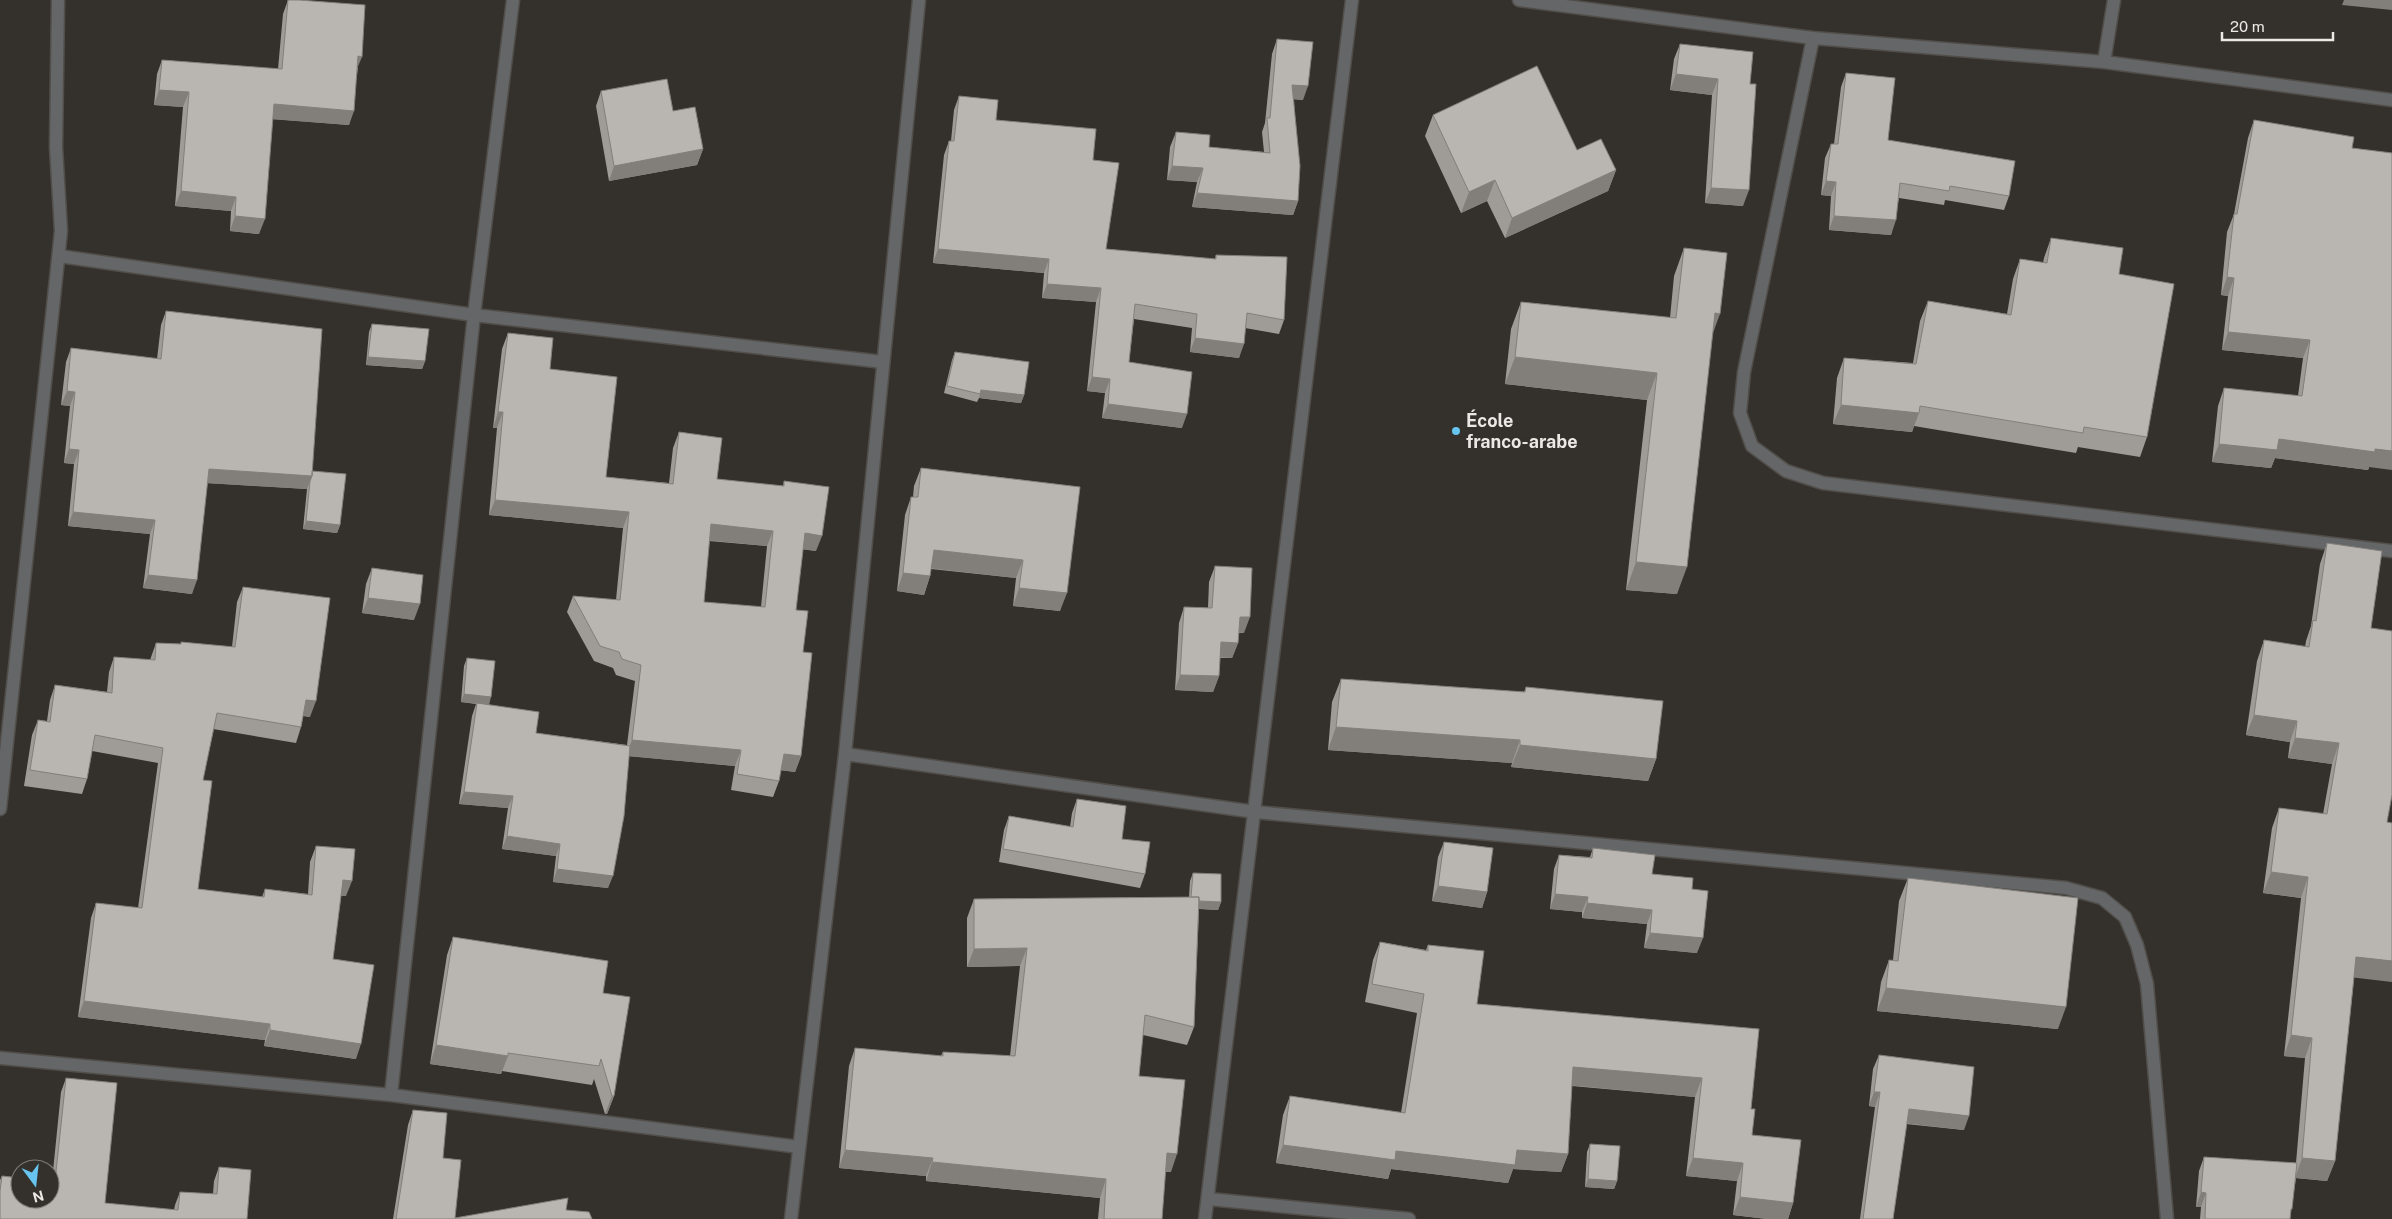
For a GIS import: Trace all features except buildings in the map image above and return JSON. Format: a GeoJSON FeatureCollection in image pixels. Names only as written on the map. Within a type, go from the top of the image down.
{"type":"FeatureCollection","features":[{"type":"Feature","properties":{"kind":"street"},"geometry":{"type":"LineString","coordinates":[[0,809],[61,231],[56,147],[58,0]]}},
{"type":"Feature","properties":{"kind":"street"},"geometry":{"type":"LineString","coordinates":[[391,1095],[474,315],[514,0]]}},
{"type":"Feature","properties":{"kind":"street"},"geometry":{"type":"LineString","coordinates":[[791,1219],[845,754],[919,0]]}},
{"type":"Feature","properties":{"kind":"street"},"geometry":{"type":"LineString","coordinates":[[1205,1219],[1209,1199],[1352,0]]}},
{"type":"Feature","properties":{"kind":"street"},"geometry":{"type":"LineString","coordinates":[[1519,0],[1813,38],[2104,62],[2392,100]]}},
{"type":"Feature","properties":{"kind":"street"},"geometry":{"type":"LineString","coordinates":[[2104,62],[2114,0]]}},
{"type":"Feature","properties":{"kind":"street"},"geometry":{"type":"LineString","coordinates":[[1813,38],[1744,372],[1740,413],[1752,446],[1786,471],[1823,483],[2392,551]]}},
{"type":"Feature","properties":{"kind":"street"},"geometry":{"type":"LineString","coordinates":[[58,256],[474,315],[883,362]]}},
{"type":"Feature","properties":{"kind":"street"},"geometry":{"type":"LineString","coordinates":[[845,754],[1255,812],[2066,888],[2102,898],[2125,916],[2137,945],[2147,984],[2167,1219]]}},
{"type":"Feature","properties":{"kind":"street"},"geometry":{"type":"LineString","coordinates":[[0,1058],[391,1095],[799,1147]]}},
{"type":"Feature","properties":{"kind":"street"},"geometry":{"type":"LineString","coordinates":[[1209,1199],[1409,1219]]}},
{"type":"Feature","properties":{"kind":"place","name":"École franco-arabe"},"geometry":{"type":"Point","coordinates":[1456,431]}}]}
